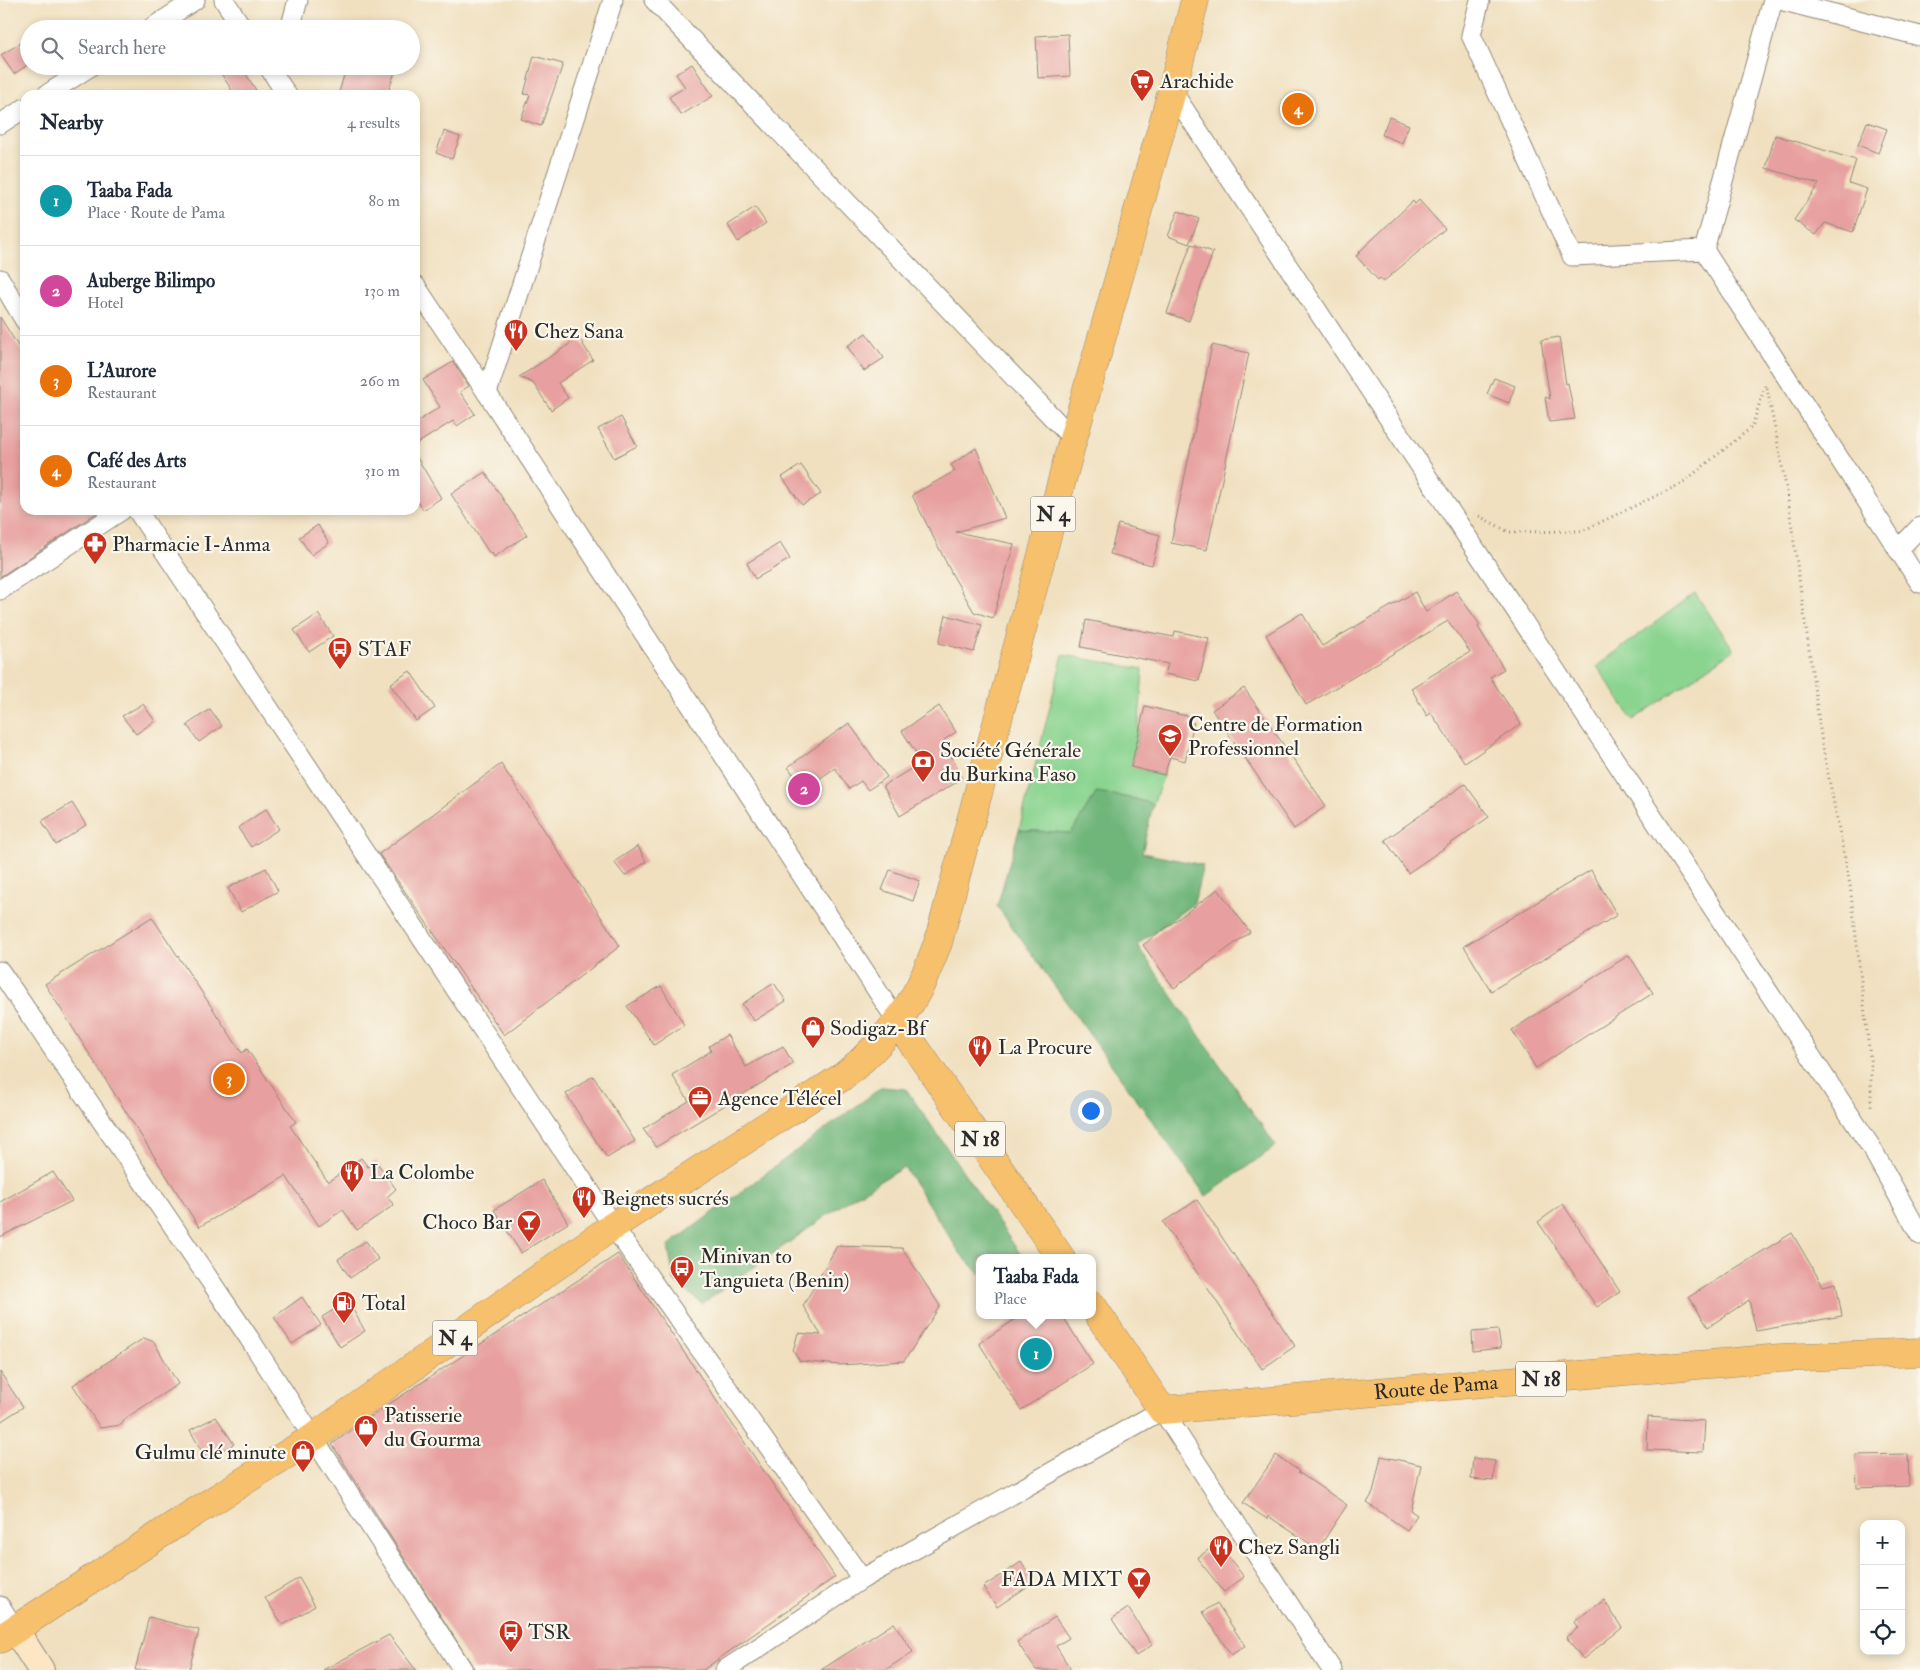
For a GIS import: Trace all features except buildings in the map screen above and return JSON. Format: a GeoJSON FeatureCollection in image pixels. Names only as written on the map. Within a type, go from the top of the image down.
{"type":"FeatureCollection","features":[{"type":"Feature","properties":{"kind":"highway","name":"N 4"},"geometry":{"type":"LineString","coordinates":[[8,1634],[314,1437],[613,1226],[846,1075],[872,1052],[897,1021],[920,986],[938,943],[1073,439],[1172,91],[1195,0]]}},
{"type":"Feature","properties":{"kind":"highway","name":"N 18"},"geometry":{"type":"LineString","coordinates":[[897,1021],[1058,1254]]}},
{"type":"Feature","properties":{"kind":"highway"},"geometry":{"type":"LineString","coordinates":[[1096,1311],[1162,1410]]}},
{"type":"Feature","properties":{"kind":"highway","name":"Route de Pama"},"geometry":{"type":"LineString","coordinates":[[1162,1410],[1781,1358],[1920,1352]]}},
{"type":"Feature","properties":{"kind":"main road"},"geometry":{"type":"LineString","coordinates":[[8,1634],[41,1670]]}},
{"type":"Feature","properties":{"kind":"street"},"geometry":{"type":"LineString","coordinates":[[164,20],[195,0]]}},
{"type":"Feature","properties":{"kind":"street"},"geometry":{"type":"LineString","coordinates":[[224,0],[237,20]]}},
{"type":"Feature","properties":{"kind":"street"},"geometry":{"type":"LineString","coordinates":[[292,20],[298,0]]}},
{"type":"Feature","properties":{"kind":"street"},"geometry":{"type":"LineString","coordinates":[[487,393],[613,0]]}},
{"type":"Feature","properties":{"kind":"street"},"geometry":{"type":"LineString","coordinates":[[654,0],[1073,439]]}},
{"type":"Feature","properties":{"kind":"street"},"geometry":{"type":"LineString","coordinates":[[1480,0],[1471,35],[1572,256],[1704,250]]}},
{"type":"Feature","properties":{"kind":"street"},"geometry":{"type":"LineString","coordinates":[[1773,0],[1704,250],[1920,584]]}},
{"type":"Feature","properties":{"kind":"street"},"geometry":{"type":"LineString","coordinates":[[1780,0],[1920,36]]}},
{"type":"Feature","properties":{"kind":"street"},"geometry":{"type":"LineString","coordinates":[[54,90],[77,75]]}},
{"type":"Feature","properties":{"kind":"street"},"geometry":{"type":"LineString","coordinates":[[277,75],[284,90]]}},
{"type":"Feature","properties":{"kind":"street"},"geometry":{"type":"LineString","coordinates":[[1172,91],[1871,1147],[1920,1235]]}},
{"type":"Feature","properties":{"kind":"street"},"geometry":{"type":"LineString","coordinates":[[0,124],[20,111]]}},
{"type":"Feature","properties":{"kind":"street"},"geometry":{"type":"LineString","coordinates":[[0,279],[20,313]]}},
{"type":"Feature","properties":{"kind":"street"},"geometry":{"type":"LineString","coordinates":[[423,313],[487,393],[897,1021]]}},
{"type":"Feature","properties":{"kind":"street"},"geometry":{"type":"LineString","coordinates":[[0,590],[114,515]]}},
{"type":"Feature","properties":{"kind":"street"},"geometry":{"type":"LineString","coordinates":[[140,515],[613,1226],[862,1579]]}},
{"type":"Feature","properties":{"kind":"street"},"geometry":{"type":"LineString","coordinates":[[1898,550],[1920,527]]}},
{"type":"Feature","properties":{"kind":"street"},"geometry":{"type":"LineString","coordinates":[[0,971],[314,1437],[462,1670]]}},
{"type":"Feature","properties":{"kind":"street"},"geometry":{"type":"LineString","coordinates":[[725,1670],[862,1579],[1162,1410],[1332,1670]]}},
{"type":"Feature","properties":{"kind":"street"},"geometry":{"type":"LineString","coordinates":[[0,1606],[8,1634]]}},
{"type":"Feature","properties":{"kind":"path"},"geometry":{"type":"LineString","coordinates":[[1764,342],[1766,382],[1787,492],[1822,743],[1850,885],[1871,1066],[1871,1147]]}},
{"type":"Feature","properties":{"kind":"path"},"geometry":{"type":"LineString","coordinates":[[1474,513],[1509,532],[1582,531],[1681,484],[1752,427],[1766,382]]}},
{"type":"Feature","properties":{"kind":"green space"},"geometry":{"type":"Polygon","coordinates":[[[1695,593],[1734,650],[1633,720],[1597,666],[1695,593]]]}},
{"type":"Feature","properties":{"kind":"green space"},"geometry":{"type":"Polygon","coordinates":[[[1063,655],[1143,669],[1138,737],[1131,767],[1164,775],[1153,804],[1097,792],[1071,833],[1019,830],[1063,655]]]}},
{"type":"Feature","properties":{"kind":"green space"},"geometry":{"type":"Polygon","coordinates":[[[1097,792],[1153,804],[1142,853],[1203,865],[1194,903],[1137,945],[1276,1146],[1206,1196],[997,906],[1019,830],[1071,833],[1097,792]]]}},
{"type":"Feature","properties":{"kind":"green space"},"geometry":{"type":"Polygon","coordinates":[[[882,1087],[906,1089],[1020,1254],[976,1254],[976,1271],[960,1253],[904,1167],[853,1197],[702,1304],[674,1281],[668,1246],[882,1087]]]}},
{"type":"Feature","properties":{"kind":"place","name":"Arachide"},"geometry":{"type":"Point","coordinates":[1142,102]}},
{"type":"Feature","properties":{"kind":"place","name":"Café des Arts"},"geometry":{"type":"Point","coordinates":[1298,109]}},
{"type":"Feature","properties":{"kind":"place","name":"Chez Sana"},"geometry":{"type":"Point","coordinates":[516,352]}},
{"type":"Feature","properties":{"kind":"place","name":"Pharmacie I-Anma"},"geometry":{"type":"Point","coordinates":[95,565]}},
{"type":"Feature","properties":{"kind":"place","name":"STAF"},"geometry":{"type":"Point","coordinates":[340,670]}},
{"type":"Feature","properties":{"kind":"place","name":"Centre de Formation Professionnel"},"geometry":{"type":"Point","coordinates":[1170,757]}},
{"type":"Feature","properties":{"kind":"place","name":"Société Générale du Burkina Faso"},"geometry":{"type":"Point","coordinates":[923,783]}},
{"type":"Feature","properties":{"kind":"place","name":"Auberge Bilimpo"},"geometry":{"type":"Point","coordinates":[804,789]}},
{"type":"Feature","properties":{"kind":"place","name":"Sodigaz-Bf"},"geometry":{"type":"Point","coordinates":[813,1049]}},
{"type":"Feature","properties":{"kind":"place","name":"La Procure"},"geometry":{"type":"Point","coordinates":[980,1068]}},
{"type":"Feature","properties":{"kind":"place","name":"L'Aurore"},"geometry":{"type":"Point","coordinates":[229,1079]}},
{"type":"Feature","properties":{"kind":"place","name":"Agence Télécel"},"geometry":{"type":"Point","coordinates":[700,1119]}},
{"type":"Feature","properties":{"kind":"place","name":"La Colombe"},"geometry":{"type":"Point","coordinates":[352,1193]}},
{"type":"Feature","properties":{"kind":"place","name":"Beignets sucrés"},"geometry":{"type":"Point","coordinates":[584,1219]}},
{"type":"Feature","properties":{"kind":"place","name":"Choco Bar"},"geometry":{"type":"Point","coordinates":[529,1243]}},
{"type":"Feature","properties":{"kind":"place","name":"Minivan to Tanguieta (Benin)"},"geometry":{"type":"Point","coordinates":[682,1289]}},
{"type":"Feature","properties":{"kind":"place","name":"Total"},"geometry":{"type":"Point","coordinates":[344,1324]}},
{"type":"Feature","properties":{"kind":"place","name":"Taaba Fada"},"geometry":{"type":"Point","coordinates":[1036,1354]}},
{"type":"Feature","properties":{"kind":"place","name":"Patisserie du Gourma"},"geometry":{"type":"Point","coordinates":[366,1448]}},
{"type":"Feature","properties":{"kind":"place","name":"Gulmu clé minute"},"geometry":{"type":"Point","coordinates":[303,1473]}},
{"type":"Feature","properties":{"kind":"place","name":"Chez Sangli"},"geometry":{"type":"Point","coordinates":[1221,1568]}},
{"type":"Feature","properties":{"kind":"place","name":"FADA MIXT"},"geometry":{"type":"Point","coordinates":[1139,1600]}},
{"type":"Feature","properties":{"kind":"place","name":"TSR"},"geometry":{"type":"Point","coordinates":[511,1653]}}]}
